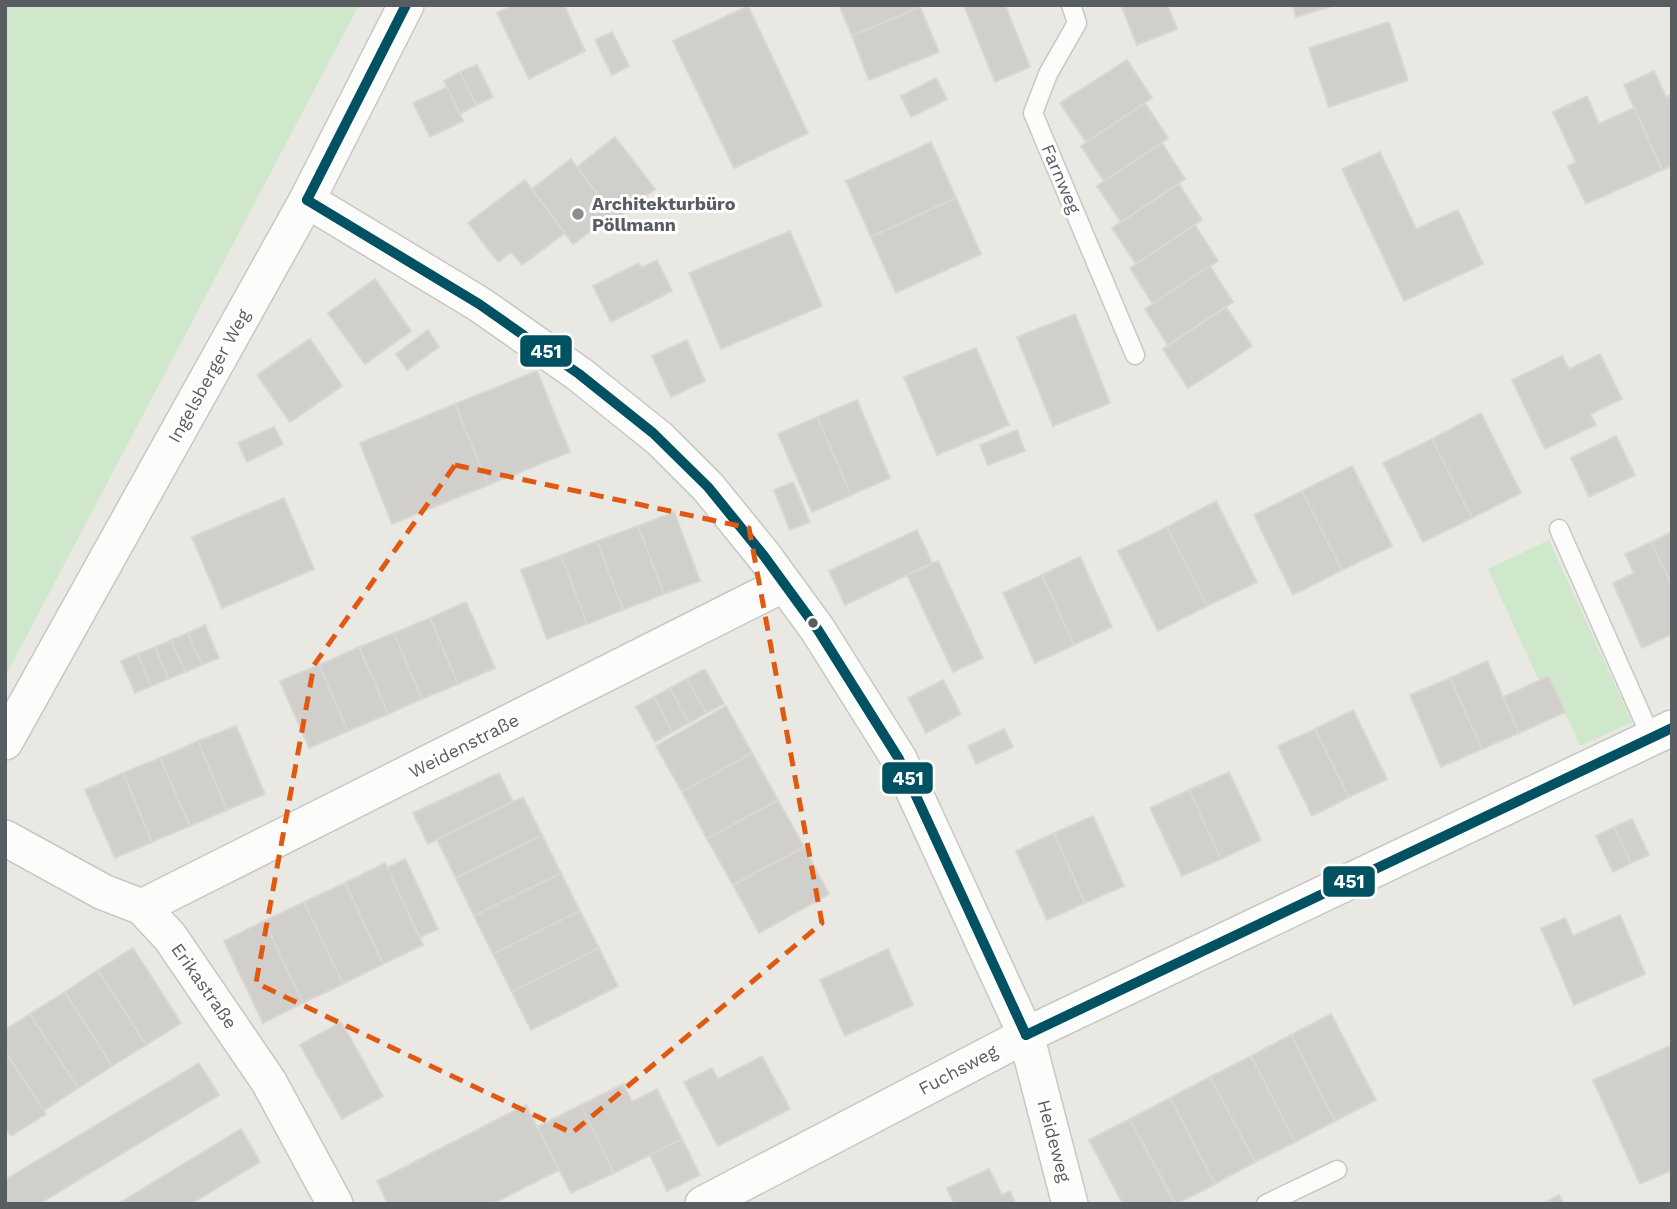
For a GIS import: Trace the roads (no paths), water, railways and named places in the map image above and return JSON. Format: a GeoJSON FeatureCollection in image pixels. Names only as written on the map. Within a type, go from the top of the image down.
{"type":"FeatureCollection","features":[{"type":"Feature","properties":{"kind":"street","name":"Ingelsberger Weg"},"geometry":{"type":"LineString","coordinates":[[5,742],[307,200],[406,5]]}},
{"type":"Feature","properties":{"kind":"street","name":"Heideweg"},"geometry":{"type":"LineString","coordinates":[[307,200],[479,304],[579,374],[653,433],[708,487],[784,583],[818,630],[899,759],[1026,1035],[1070,1204]]}},
{"type":"Feature","properties":{"kind":"street","name":"Weidenstraße"},"geometry":{"type":"LineString","coordinates":[[142,907],[784,583]]}},
{"type":"Feature","properties":{"kind":"street","name":"Fuchsweg"},"geometry":{"type":"LineString","coordinates":[[703,1204],[1026,1035],[1662,733]]}},
{"type":"Feature","properties":{"kind":"street","name":"Erikastraße"},"geometry":{"type":"LineString","coordinates":[[5,838],[103,892],[142,907],[170,937],[269,1082],[335,1204]]}},
{"type":"Feature","properties":{"kind":"lane","name":"Farnweg"},"geometry":{"type":"LineString","coordinates":[[1071,5],[1077,23],[1048,74],[1033,113],[1135,355]]}},
{"type":"Feature","properties":{"kind":"lane"},"geometry":{"type":"LineString","coordinates":[[1559,528],[1662,733]]}},
{"type":"Feature","properties":{"kind":"lane"},"geometry":{"type":"LineString","coordinates":[[1266,1204],[1336,1170]]}},
{"type":"Feature","properties":{"kind":"place","name":"Architekturbüro Pöllmann"},"geometry":{"type":"Point","coordinates":[578,214]}}]}
